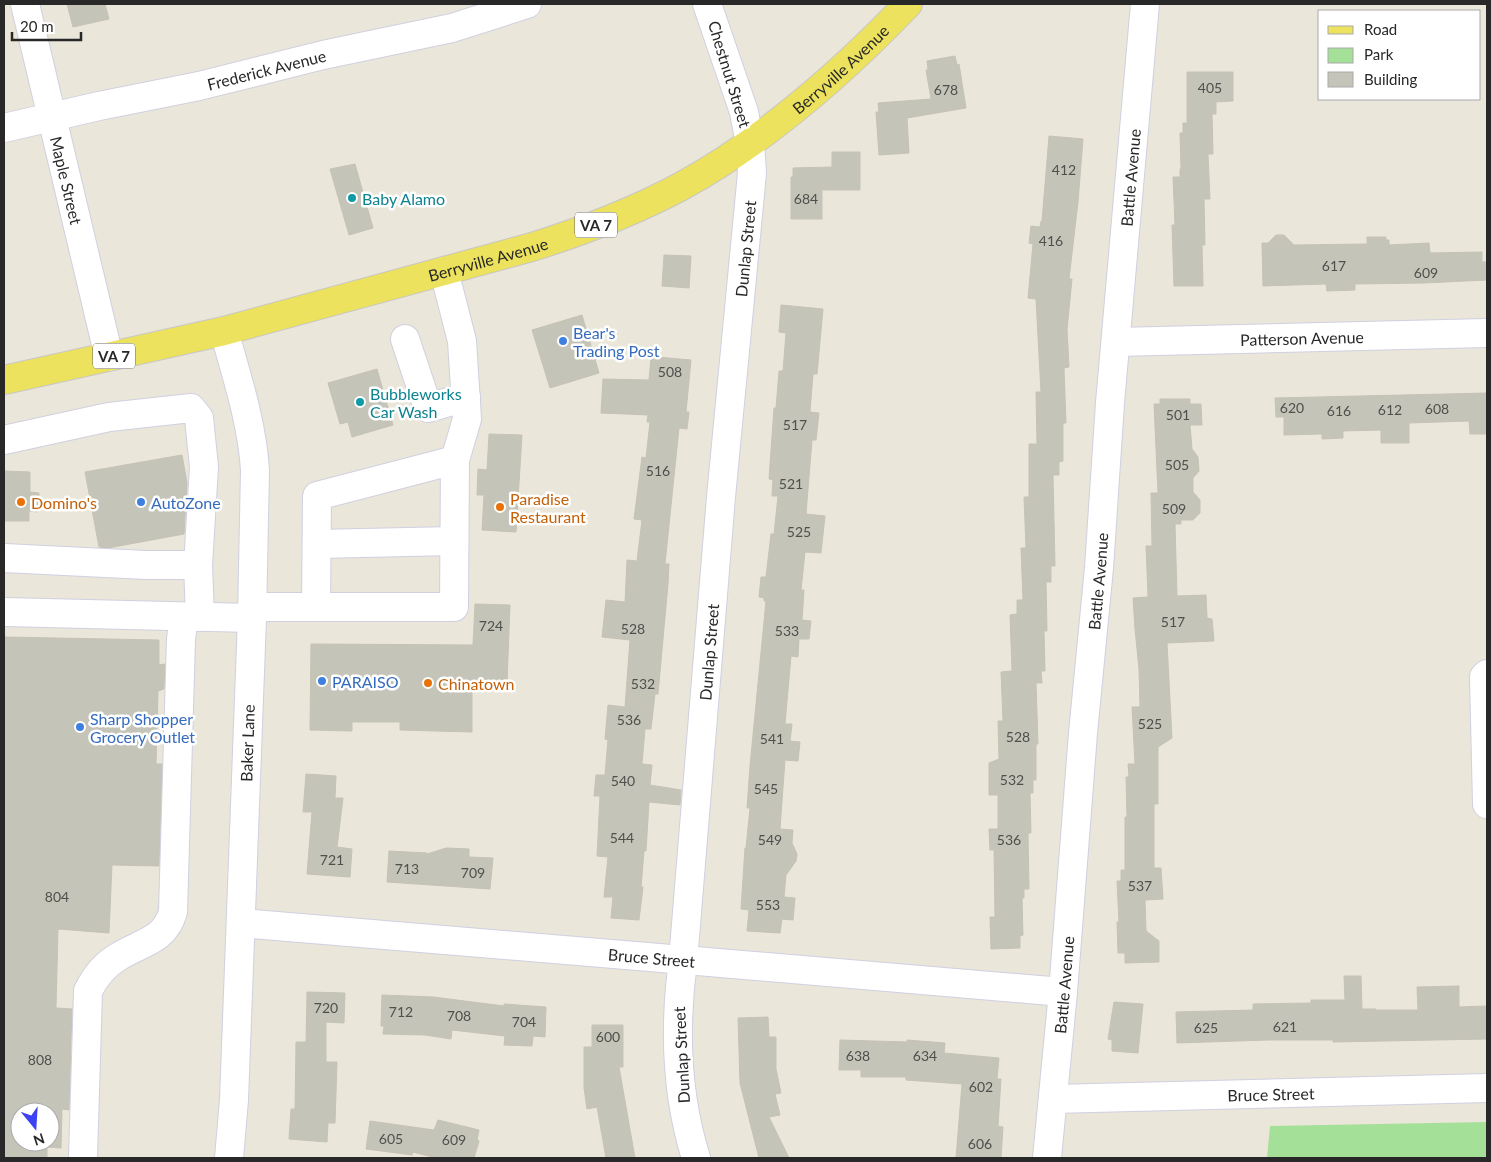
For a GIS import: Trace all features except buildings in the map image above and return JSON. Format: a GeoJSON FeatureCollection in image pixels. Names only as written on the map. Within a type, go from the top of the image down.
{"type":"FeatureCollection","features":[{"type":"Feature","properties":{"kind":"main road","name":"Berryville Avenue"},"geometry":{"type":"LineString","coordinates":[[4,380],[224,331],[532,247],[582,231],[637,208],[680,186],[750,144],[821,88],[878,36],[908,4]]}},
{"type":"Feature","properties":{"kind":"street","name":"Maple Street"},"geometry":{"type":"LineString","coordinates":[[25,4],[109,357]]}},
{"type":"Feature","properties":{"kind":"street","name":"Frederick Avenue"},"geometry":{"type":"LineString","coordinates":[[4,128],[199,86],[323,55],[452,28],[527,4]]}},
{"type":"Feature","properties":{"kind":"street","name":"Chestnut Street"},"geometry":{"type":"LineString","coordinates":[[707,4],[744,112],[750,144]]}},
{"type":"Feature","properties":{"kind":"street","name":"Battle Avenue"},"geometry":{"type":"LineString","coordinates":[[1047,1158],[1063,992],[1082,733],[1099,568],[1116,342],[1146,4]]}},
{"type":"Feature","properties":{"kind":"street","name":"Dunlap Street"},"geometry":{"type":"LineString","coordinates":[[696,1158],[682,1100],[677,1042],[679,991],[721,497],[752,174],[750,144]]}},
{"type":"Feature","properties":{"kind":"street"},"geometry":{"type":"LineString","coordinates":[[4,612],[192,617],[316,607],[454,608],[455,460],[467,419],[462,341],[444,271]]}},
{"type":"Feature","properties":{"kind":"street","name":"Baker Lane"},"geometry":{"type":"LineString","coordinates":[[224,331],[254,447],[255,470],[241,923],[234,1100],[229,1158]]}},
{"type":"Feature","properties":{"kind":"street","name":"Patterson Avenue"},"geometry":{"type":"LineString","coordinates":[[1116,342],[1487,332]]}},
{"type":"Feature","properties":{"kind":"street"},"geometry":{"type":"LineString","coordinates":[[405,339],[428,408],[466,397]]}},
{"type":"Feature","properties":{"kind":"street"},"geometry":{"type":"LineString","coordinates":[[4,440],[109,417],[191,408],[199,418],[204,467],[198,564],[192,617],[181,648],[172,912],[165,930],[153,940],[118,956],[94,979],[88,992],[83,1158]]}},
{"type":"Feature","properties":{"kind":"street"},"geometry":{"type":"LineString","coordinates":[[316,607],[317,496],[455,460]]}},
{"type":"Feature","properties":{"kind":"street"},"geometry":{"type":"LineString","coordinates":[[316,544],[454,541]]}},
{"type":"Feature","properties":{"kind":"street"},"geometry":{"type":"LineString","coordinates":[[4,558],[146,565],[198,564]]}},
{"type":"Feature","properties":{"kind":"street"},"geometry":{"type":"LineString","coordinates":[[1487,674],[1484,677],[1487,804]]}},
{"type":"Feature","properties":{"kind":"street","name":"Bruce Street"},"geometry":{"type":"LineString","coordinates":[[241,923],[1063,992]]}},
{"type":"Feature","properties":{"kind":"street","name":"Bruce Street"},"geometry":{"type":"LineString","coordinates":[[1053,1099],[1487,1088]]}},
{"type":"Feature","properties":{"kind":"green space"},"geometry":{"type":"Polygon","coordinates":[[[1487,1122],[1487,1158],[1267,1158],[1270,1126],[1487,1122]]]}},
{"type":"Feature","properties":{"kind":"place","name":"Baby Alamo"},"geometry":{"type":"Point","coordinates":[352,198]}},
{"type":"Feature","properties":{"kind":"place","name":"Bear's Trading Post"},"geometry":{"type":"Point","coordinates":[563,341]}},
{"type":"Feature","properties":{"kind":"place","name":"Bubbleworks Car Wash"},"geometry":{"type":"Point","coordinates":[360,402]}},
{"type":"Feature","properties":{"kind":"place","name":"Domino's"},"geometry":{"type":"Point","coordinates":[21,502]}},
{"type":"Feature","properties":{"kind":"place","name":"AutoZone"},"geometry":{"type":"Point","coordinates":[141,502]}},
{"type":"Feature","properties":{"kind":"place","name":"Paradise Restaurant"},"geometry":{"type":"Point","coordinates":[500,507]}},
{"type":"Feature","properties":{"kind":"place","name":"PARAISO"},"geometry":{"type":"Point","coordinates":[322,681]}},
{"type":"Feature","properties":{"kind":"place","name":"Chinatown"},"geometry":{"type":"Point","coordinates":[428,683]}},
{"type":"Feature","properties":{"kind":"place","name":"Sharp Shopper Grocery Outlet"},"geometry":{"type":"Point","coordinates":[80,727]}}]}
